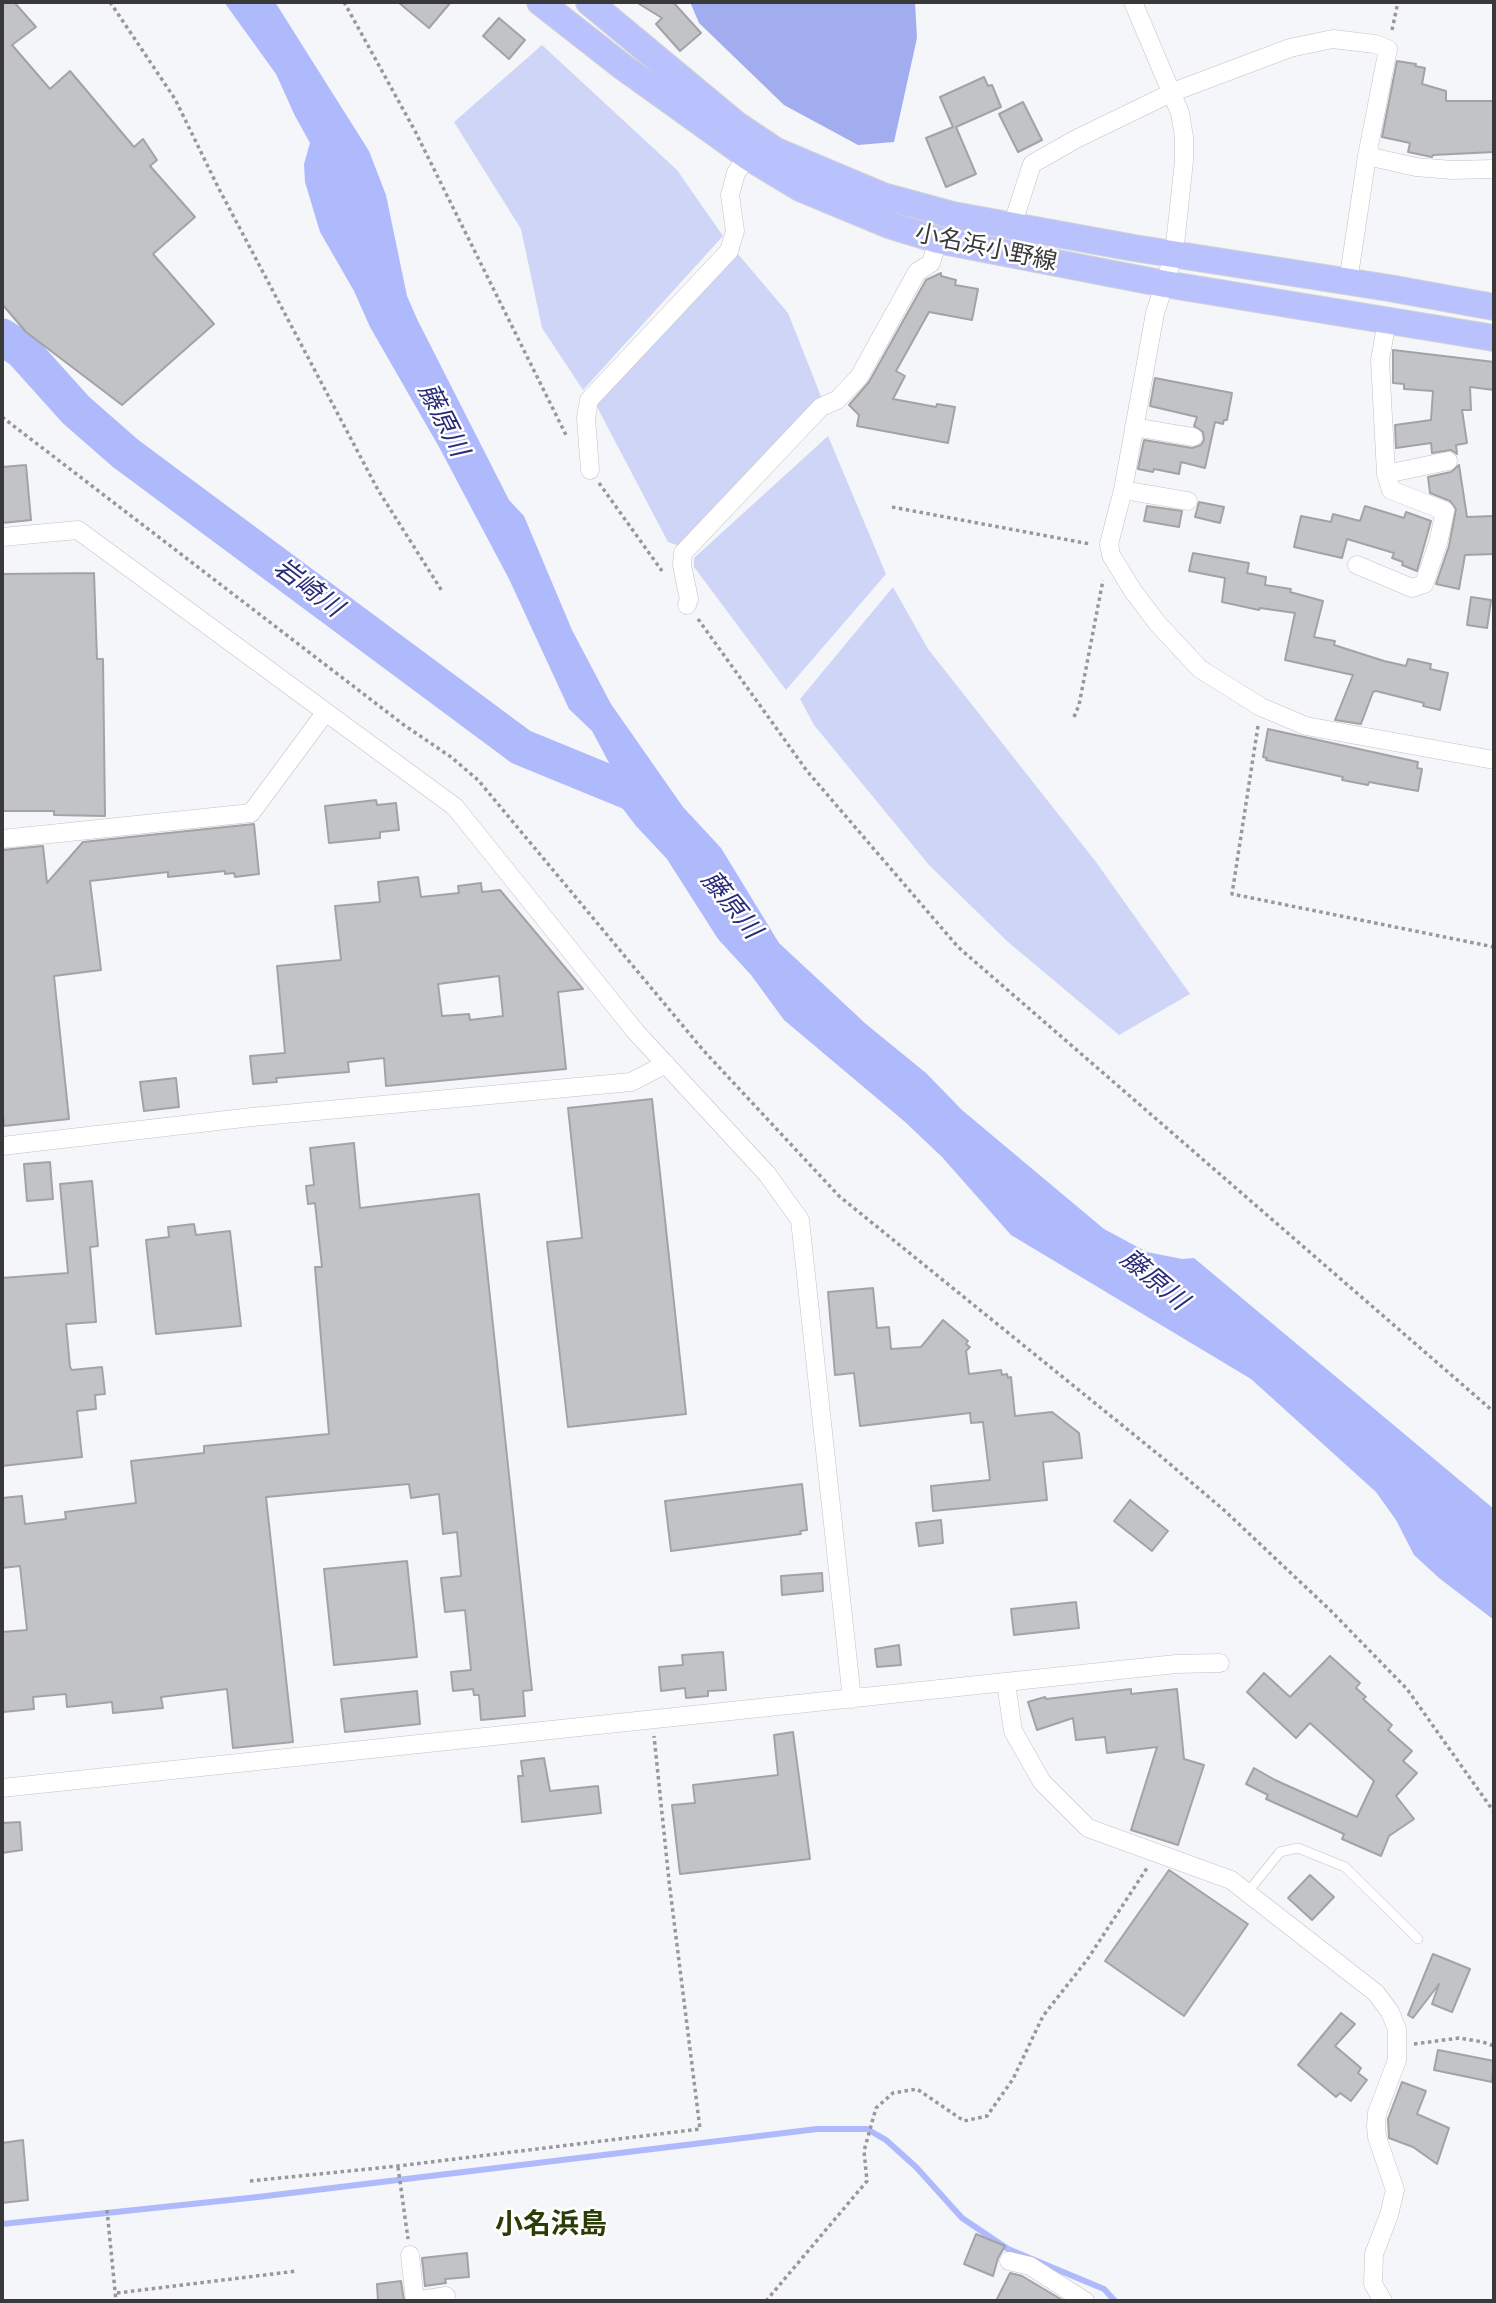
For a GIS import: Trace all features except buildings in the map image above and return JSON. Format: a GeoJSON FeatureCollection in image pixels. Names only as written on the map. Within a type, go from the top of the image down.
{"type":"FeatureCollection","features":[{"type":"Feature","properties":{"kind":"main road","name":"小名浜小野線"},"geometry":{"type":"LineString","coordinates":[[540,2],[623,67],[747,156],[800,188],[889,225],[938,240],[1165,284],[1494,338]]}},
{"type":"Feature","properties":{"kind":"main road","name":"小名浜小野線"},"geometry":{"type":"LineString","coordinates":[[589,2],[737,125],[776,151],[883,196],[953,215],[1013,226],[1494,307]]}},
{"type":"Feature","properties":{"kind":"street"},"geometry":{"type":"LineString","coordinates":[[1133,2],[1180,113],[1184,161],[1174,254],[1154,313],[1110,551],[1133,591],[1152,616],[1200,669],[1261,707],[1306,726],[1494,760]]}},
{"type":"Feature","properties":{"kind":"street"},"geometry":{"type":"LineString","coordinates":[[1013,226],[1032,164],[1076,139],[1173,92],[1290,48],[1333,39],[1375,44],[1388,49],[1367,156],[1348,282]]}},
{"type":"Feature","properties":{"kind":"street"},"geometry":{"type":"LineString","coordinates":[[590,470],[586,418],[589,400],[729,251],[735,231],[730,195],[736,173],[747,156]]}},
{"type":"Feature","properties":{"kind":"street"},"geometry":{"type":"LineString","coordinates":[[1367,156],[1428,168],[1494,169]]}},
{"type":"Feature","properties":{"kind":"street"},"geometry":{"type":"LineString","coordinates":[[687,605],[689,599],[682,565],[683,553],[821,408],[837,400],[859,377],[917,272],[931,263],[938,240]]}},
{"type":"Feature","properties":{"kind":"street"},"geometry":{"type":"LineString","coordinates":[[1357,565],[1412,588],[1424,584],[1445,511],[1391,490],[1386,474],[1380,360],[1387,321]]}},
{"type":"Feature","properties":{"kind":"street"},"geometry":{"type":"LineString","coordinates":[[1134,427],[1193,437]]}},
{"type":"Feature","properties":{"kind":"street"},"geometry":{"type":"LineString","coordinates":[[1386,474],[1448,461]]}},
{"type":"Feature","properties":{"kind":"street"},"geometry":{"type":"LineString","coordinates":[[1123,490],[1188,500]]}},
{"type":"Feature","properties":{"kind":"street"},"geometry":{"type":"LineString","coordinates":[[2,537],[78,530],[455,807],[635,1031],[767,1174],[800,1220],[852,1699]]}},
{"type":"Feature","properties":{"kind":"street"},"geometry":{"type":"LineString","coordinates":[[2,839],[251,813],[325,713]]}},
{"type":"Feature","properties":{"kind":"street"},"geometry":{"type":"LineString","coordinates":[[2,1146],[252,1117],[631,1082],[666,1064]]}},
{"type":"Feature","properties":{"kind":"street"},"geometry":{"type":"LineString","coordinates":[[2,1788],[1186,1663],[1220,1663]]}},
{"type":"Feature","properties":{"kind":"street"},"geometry":{"type":"LineString","coordinates":[[1006,1683],[1013,1731],[1042,1782],[1088,1828],[1156,1855],[1231,1880],[1376,1993],[1390,2012],[1397,2029],[1397,2060],[1377,2113],[1377,2137],[1395,2190],[1374,2254],[1373,2284],[1383,2301]]}},
{"type":"Feature","properties":{"kind":"street"},"geometry":{"type":"LineString","coordinates":[[410,2255],[415,2301],[446,2296]]}},
{"type":"Feature","properties":{"kind":"street"},"geometry":{"type":"LineString","coordinates":[[1009,2261],[1030,2266],[1085,2301]]}},
{"type":"Feature","properties":{"kind":"lane"},"geometry":{"type":"LineString","coordinates":[[1247,1893],[1280,1852],[1298,1848],[1345,1867],[1418,1939]]}},
{"type":"Feature","properties":{"kind":"path"},"geometry":{"type":"LineString","coordinates":[[110,2],[175,99],[218,187],[378,490],[442,591]]}},
{"type":"Feature","properties":{"kind":"path"},"geometry":{"type":"LineString","coordinates":[[344,2],[415,131],[570,442],[663,572]]}},
{"type":"Feature","properties":{"kind":"path"},"geometry":{"type":"LineString","coordinates":[[1388,49],[1398,2]]}},
{"type":"Feature","properties":{"kind":"path"},"geometry":{"type":"LineString","coordinates":[[2,417],[382,709],[478,779],[703,1050],[839,1196],[1164,1459],[1244,1529],[1329,1609],[1407,1689],[1494,1812]]}},
{"type":"Feature","properties":{"kind":"path"},"geometry":{"type":"LineString","coordinates":[[892,507],[1110,551],[1079,705],[1074,717]]}},
{"type":"Feature","properties":{"kind":"path"},"geometry":{"type":"LineString","coordinates":[[687,605],[807,771],[958,947],[1494,1412]]}},
{"type":"Feature","properties":{"kind":"path"},"geometry":{"type":"LineString","coordinates":[[1261,707],[1232,894],[1494,947]]}},
{"type":"Feature","properties":{"kind":"path"},"geometry":{"type":"LineString","coordinates":[[250,2181],[700,2129],[669,1881],[653,1719]]}},
{"type":"Feature","properties":{"kind":"path"},"geometry":{"type":"LineString","coordinates":[[766,2301],[867,2181],[864,2151],[876,2108],[893,2093],[917,2089],[964,2121],[988,2116],[1013,2079],[1043,2016],[1087,1960],[1156,1855]]}},
{"type":"Feature","properties":{"kind":"path"},"geometry":{"type":"LineString","coordinates":[[1398,2047],[1459,2038],[1494,2046]]}},
{"type":"Feature","properties":{"kind":"path"},"geometry":{"type":"LineString","coordinates":[[398,2166],[410,2255]]}},
{"type":"Feature","properties":{"kind":"path"},"geometry":{"type":"LineString","coordinates":[[107,2210],[117,2301]]}},
{"type":"Feature","properties":{"kind":"path"},"geometry":{"type":"LineString","coordinates":[[117,2293],[297,2272]]}},
{"type":"Feature","properties":{"kind":"shaded area"},"geometry":{"type":"Polygon","coordinates":[[[690,2],[915,2],[917,38],[894,142],[858,145],[784,105],[699,23],[690,2]]]}},
{"type":"Feature","properties":{"kind":"shaded area"},"geometry":{"type":"Polygon","coordinates":[[[542,45],[677,170],[723,236],[583,390],[542,328],[521,229],[454,122],[542,45]]]}},
{"type":"Feature","properties":{"kind":"shaded area"},"geometry":{"type":"Polygon","coordinates":[[[738,254],[788,313],[822,399],[686,548],[668,542],[596,405],[738,254]]]}},
{"type":"Feature","properties":{"kind":"shaded area"},"geometry":{"type":"Polygon","coordinates":[[[828,436],[886,574],[786,690],[694,567],[694,558],[828,436]]]}},
{"type":"Feature","properties":{"kind":"shaded area"},"geometry":{"type":"Polygon","coordinates":[[[893,587],[928,649],[1096,862],[1190,994],[1119,1035],[1008,942],[929,865],[814,725],[800,699],[893,587]]]}},
{"type":"Feature","properties":{"kind":"water","name":"藤原川"},"geometry":{"type":"Polygon","coordinates":[[[224,2],[275,2],[369,151],[386,195],[407,296],[509,500],[524,516],[572,630],[611,704],[683,807],[721,848],[779,943],[866,1024],[926,1073],[962,1110],[1104,1229],[1147,1252],[1182,1259],[1194,1258],[1494,1509],[1494,1620],[1414,1555],[1396,1520],[1376,1492],[1251,1379],[1011,1235],[942,1157],[904,1121],[784,1020],[751,975],[718,939],[667,859],[620,805],[615,774],[592,731],[569,709],[509,579],[320,232],[305,182],[304,164],[310,143],[276,74],[224,2]]]}},
{"type":"Feature","properties":{"kind":"waterway","name":"岩崎川"},"geometry":{"type":"LineString","coordinates":[[2,337],[22,350],[76,410],[125,453],[521,747],[643,797]]}},
{"type":"Feature","properties":{"kind":"waterway"},"geometry":{"type":"LineString","coordinates":[[2,2224],[258,2197],[817,2129],[867,2129],[886,2140],[916,2167],[962,2218],[1008,2249],[1104,2289],[1115,2301]]}},
{"type":"Feature","properties":{"kind":"district","name":"小名浜島"},"geometry":{"type":"Point","coordinates":[551,2225]}}]}
